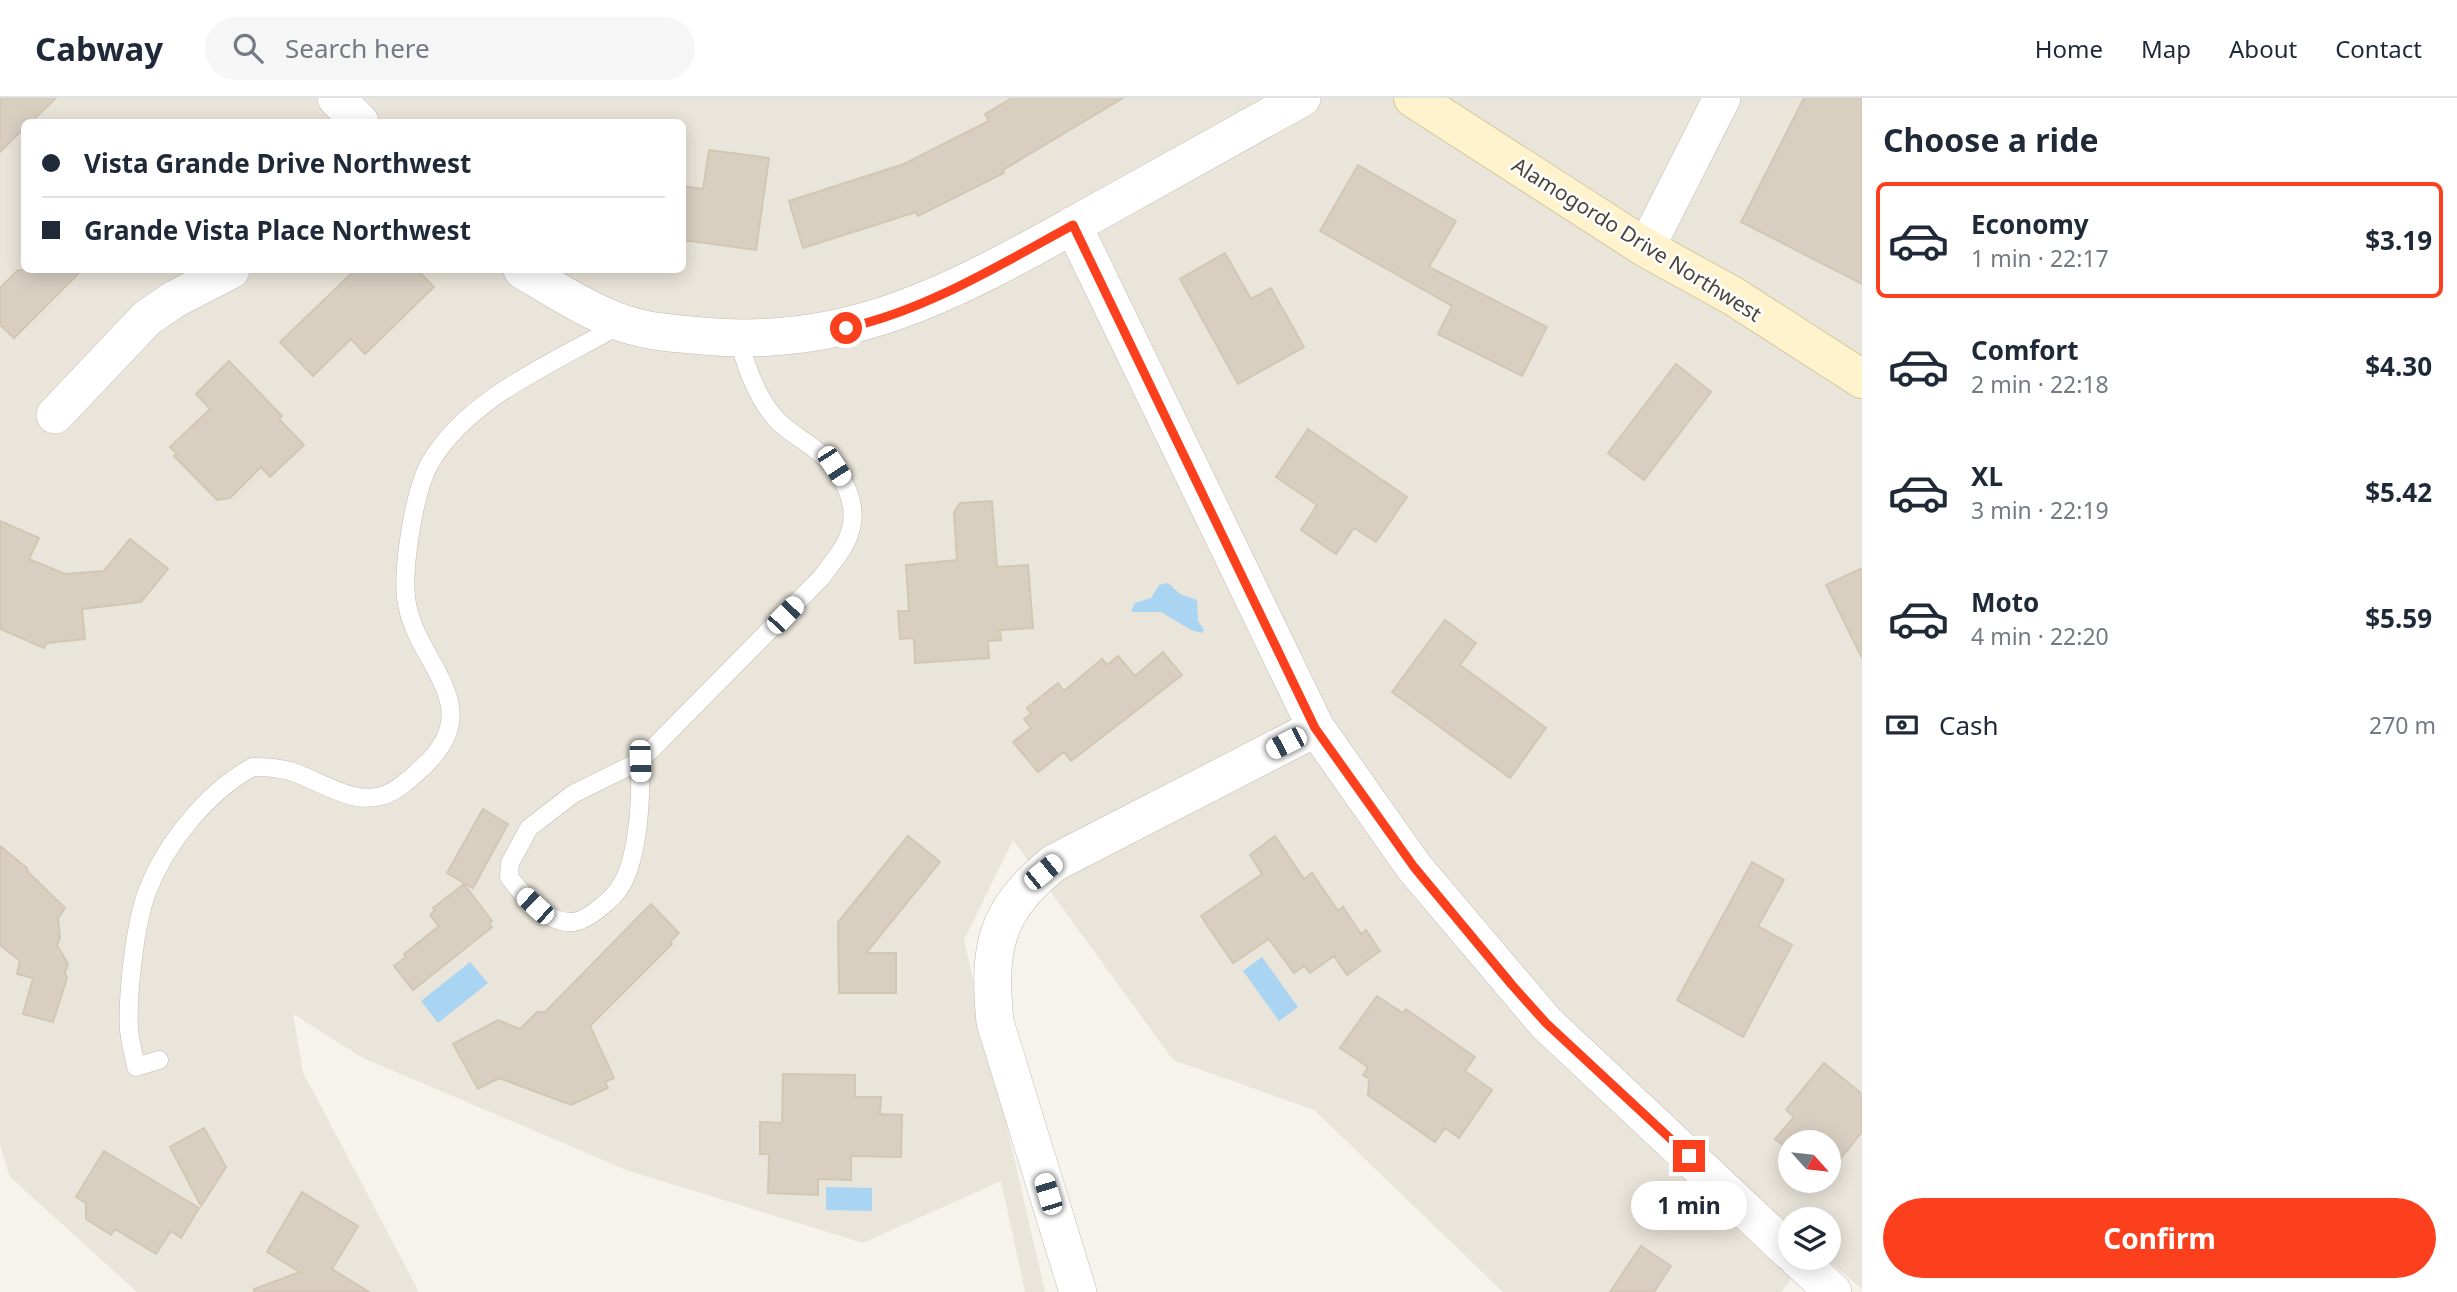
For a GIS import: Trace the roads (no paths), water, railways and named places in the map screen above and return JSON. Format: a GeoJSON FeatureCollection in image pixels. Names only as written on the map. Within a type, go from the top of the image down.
{"type":"FeatureCollection","features":[{"type":"Feature","properties":{"kind":"street"},"geometry":{"type":"LineString","coordinates":[[337,98],[357,119]]}},
{"type":"Feature","properties":{"kind":"street"},"geometry":{"type":"LineString","coordinates":[[527,273],[623,323],[661,331],[739,340],[780,338],[865,324],[960,285],[1302,98]]}},
{"type":"Feature","properties":{"kind":"street","name":"Alamogordo Drive Northwest"},"geometry":{"type":"LineString","coordinates":[[1413,98],[1646,248],[1733,296],[1862,379]]}},
{"type":"Feature","properties":{"kind":"street"},"geometry":{"type":"LineString","coordinates":[[1646,248],[1722,98]]}},
{"type":"Feature","properties":{"kind":"street"},"geometry":{"type":"LineString","coordinates":[[1073,225],[1315,728],[1414,867],[1546,1023],[1778,1241]]}},
{"type":"Feature","properties":{"kind":"street"},"geometry":{"type":"LineString","coordinates":[[54,415],[147,318],[173,300],[225,273]]}},
{"type":"Feature","properties":{"kind":"street"},"geometry":{"type":"LineString","coordinates":[[1078,1292],[995,1022],[990,977],[999,929],[1032,881],[1054,863],[1315,728]]}},
{"type":"Feature","properties":{"kind":"street"},"geometry":{"type":"LineString","coordinates":[[1810,1270],[1833,1292]]}},
{"type":"Feature","properties":{"kind":"lane"},"geometry":{"type":"LineString","coordinates":[[159,1060],[136,1067],[129,1030],[138,923],[148,890],[163,860],[181,833],[219,792],[253,767],[290,771],[355,796],[369,797],[381,796],[399,787],[433,757],[447,737],[452,706],[407,604],[407,561],[414,514],[429,465],[456,427],[495,396],[623,323]]}},
{"type":"Feature","properties":{"kind":"lane"},"geometry":{"type":"LineString","coordinates":[[640,761],[641,789],[635,840],[629,868],[620,890],[593,913],[574,922],[555,917],[535,906],[509,877],[515,850],[529,828],[573,794],[640,761],[821,578],[840,553],[851,531],[852,506],[844,480],[820,453],[785,428],[774,416],[752,381],[739,340]]}},
{"type":"Feature","properties":{"kind":"water"},"geometry":{"type":"Polygon","coordinates":[[[1168,583],[1180,594],[1197,600],[1198,621],[1204,630],[1202,633],[1191,630],[1161,612],[1131,612],[1135,603],[1151,598],[1159,585],[1168,583]]]}},
{"type":"Feature","properties":{"kind":"water"},"geometry":{"type":"Polygon","coordinates":[[[1262,957],[1298,1007],[1279,1021],[1243,971],[1262,957]]]}},
{"type":"Feature","properties":{"kind":"water"},"geometry":{"type":"Polygon","coordinates":[[[470,962],[488,983],[438,1023],[421,1001],[470,962]]]}},
{"type":"Feature","properties":{"kind":"water"},"geometry":{"type":"Polygon","coordinates":[[[826,1187],[872,1188],[872,1211],[826,1210],[826,1187]]]}}]}
